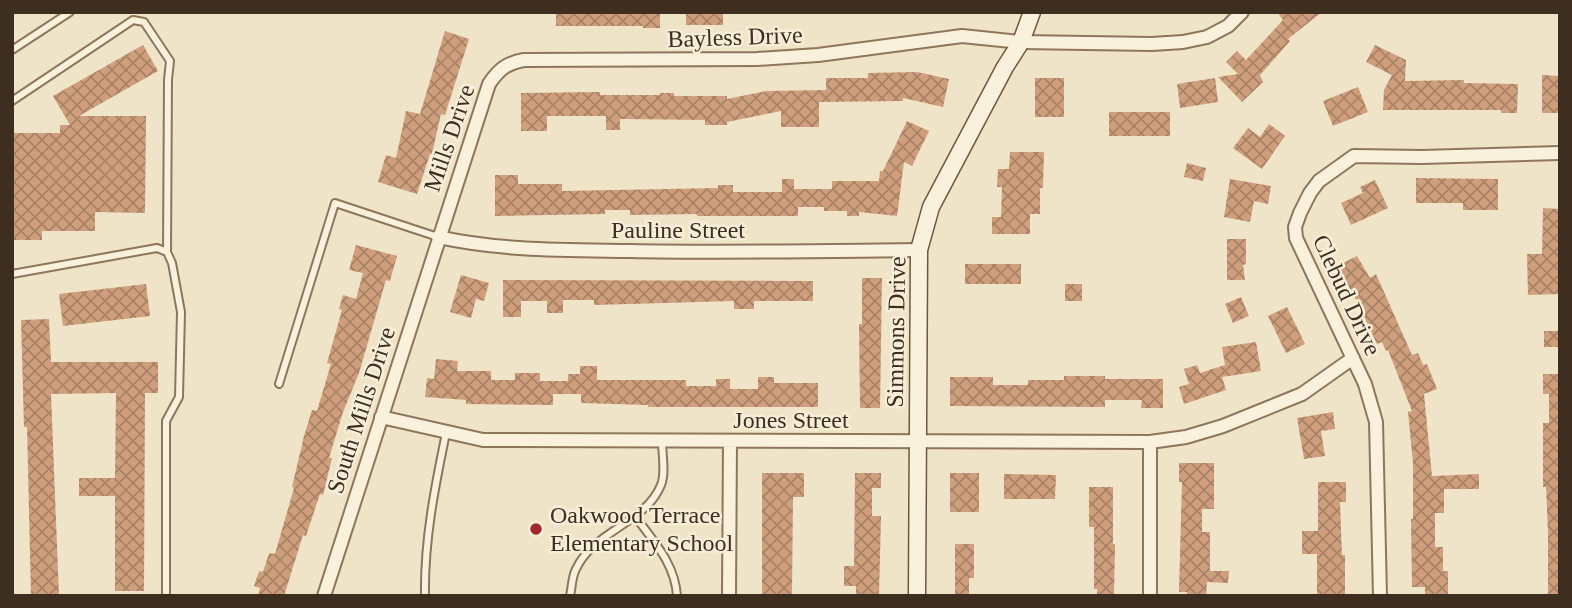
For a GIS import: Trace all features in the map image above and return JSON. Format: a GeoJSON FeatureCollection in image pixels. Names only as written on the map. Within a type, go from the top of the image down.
{"type":"FeatureCollection","features":[{"type":"Feature","properties":{"kind":"street","name":"Simmons Drive"},"geometry":{"type":"LineString","coordinates":[[917,596],[919,250],[931,207],[1021,42],[1032,12]]}},
{"type":"Feature","properties":{"kind":"street","name":"Bayless Drive"},"geometry":{"type":"LineString","coordinates":[[513,62],[769,58],[818,55],[962,36],[1021,42],[1183,42],[1208,37],[1228,26],[1241,12]]}},
{"type":"Feature","properties":{"kind":"street","name":"Mills Drive"},"geometry":{"type":"LineString","coordinates":[[438,237],[489,84],[497,72],[513,62]]}},
{"type":"Feature","properties":{"kind":"street","name":"Clebud Drive"},"geometry":{"type":"LineString","coordinates":[[1380,596],[1376,422],[1365,383],[1296,238],[1300,213],[1319,181],[1354,156],[1560,153]]}},
{"type":"Feature","properties":{"kind":"street","name":"Pauline Street"},"geometry":{"type":"LineString","coordinates":[[438,237],[482,246],[528,250],[919,250]]}},
{"type":"Feature","properties":{"kind":"street","name":"South Mills Drive"},"geometry":{"type":"LineString","coordinates":[[324,596],[438,237]]}},
{"type":"Feature","properties":{"kind":"street","name":"Jones Street"},"geometry":{"type":"LineString","coordinates":[[380,417],[483,440],[1150,442],[1186,437],[1223,426],[1302,394],[1353,358]]}},
{"type":"Feature","properties":{"kind":"street"},"geometry":{"type":"LineString","coordinates":[[729,596],[730,441]]}},
{"type":"Feature","properties":{"kind":"street"},"geometry":{"type":"LineString","coordinates":[[1150,442],[1150,596]]}},
{"type":"Feature","properties":{"kind":"lane"},"geometry":{"type":"LineString","coordinates":[[12,50],[70,12]]}},
{"type":"Feature","properties":{"kind":"lane"},"geometry":{"type":"LineString","coordinates":[[12,102],[133,20],[144,22],[170,61],[167,252],[172,263],[181,312],[179,397],[166,421],[166,596]]}},
{"type":"Feature","properties":{"kind":"lane"},"geometry":{"type":"LineString","coordinates":[[279,384],[335,203],[438,237]]}},
{"type":"Feature","properties":{"kind":"lane"},"geometry":{"type":"LineString","coordinates":[[12,274],[158,248],[167,252]]}},
{"type":"Feature","properties":{"kind":"lane"},"geometry":{"type":"LineString","coordinates":[[425,596],[425,567],[436,483],[446,433]]}},
{"type":"Feature","properties":{"kind":"lane"},"geometry":{"type":"LineString","coordinates":[[570,596],[575,570],[594,543],[635,516],[654,498],[663,482],[662,441]]}},
{"type":"Feature","properties":{"kind":"lane"},"geometry":{"type":"LineString","coordinates":[[635,516],[669,562],[676,581],[677,596]]}},
{"type":"Feature","properties":{"kind":"building"},"geometry":{"type":"Polygon","coordinates":[[[556,12],[660,12],[660,28],[556,26],[556,12]]]}},
{"type":"Feature","properties":{"kind":"building"},"geometry":{"type":"Polygon","coordinates":[[[686,12],[723,12],[723,25],[686,25],[686,12]]]}},
{"type":"Feature","properties":{"kind":"building"},"geometry":{"type":"Polygon","coordinates":[[[1277,12],[1322,12],[1288,39],[1290,41],[1260,75],[1263,82],[1242,102],[1218,77],[1238,74],[1226,62],[1237,51],[1246,60],[1283,20],[1277,12]]]}},
{"type":"Feature","properties":{"kind":"building"},"geometry":{"type":"Polygon","coordinates":[[[445,31],[469,39],[445,115],[441,114],[432,154],[417,194],[378,182],[386,155],[396,158],[406,111],[420,114],[445,31]]]}},
{"type":"Feature","properties":{"kind":"building"},"geometry":{"type":"Polygon","coordinates":[[[143,45],[158,71],[79,116],[146,116],[145,213],[95,212],[95,231],[42,231],[42,240],[14,240],[14,133],[60,133],[60,125],[70,125],[53,96],[143,45]]]}},
{"type":"Feature","properties":{"kind":"building"},"geometry":{"type":"Polygon","coordinates":[[[1375,45],[1406,60],[1405,81],[1464,80],[1464,83],[1518,84],[1517,113],[1501,113],[1501,110],[1383,110],[1384,90],[1392,75],[1366,62],[1375,45]]]}},
{"type":"Feature","properties":{"kind":"building"},"geometry":{"type":"Polygon","coordinates":[[[917,72],[949,79],[943,107],[903,98],[903,101],[819,102],[819,127],[781,127],[781,111],[727,122],[727,125],[705,125],[705,120],[620,119],[620,130],[606,130],[606,116],[547,116],[547,131],[521,131],[521,93],[674,93],[674,96],[727,96],[727,99],[767,91],[826,90],[826,78],[868,78],[868,73],[917,72]]]}},
{"type":"Feature","properties":{"kind":"building"},"geometry":{"type":"Polygon","coordinates":[[[1542,75],[1560,76],[1560,113],[1542,113],[1542,75]]]}},
{"type":"Feature","properties":{"kind":"building"},"geometry":{"type":"Polygon","coordinates":[[[1035,78],[1064,78],[1064,117],[1035,117],[1035,78]]]}},
{"type":"Feature","properties":{"kind":"building"},"geometry":{"type":"Polygon","coordinates":[[[1215,78],[1218,102],[1180,108],[1177,84],[1215,78]]]}},
{"type":"Feature","properties":{"kind":"building"},"geometry":{"type":"Polygon","coordinates":[[[1358,87],[1368,112],[1333,126],[1323,101],[1358,87]]]}},
{"type":"Feature","properties":{"kind":"building"},"geometry":{"type":"Polygon","coordinates":[[[1109,112],[1170,112],[1170,136],[1109,136],[1109,112]]]}},
{"type":"Feature","properties":{"kind":"building"},"geometry":{"type":"Polygon","coordinates":[[[907,121],[929,131],[912,166],[904,162],[897,216],[859,212],[859,216],[847,216],[847,211],[824,211],[824,207],[798,207],[798,216],[630,215],[630,210],[605,210],[605,214],[495,216],[495,175],[518,175],[518,184],[562,184],[562,191],[718,188],[718,185],[733,185],[733,192],[782,192],[782,179],[794,179],[794,189],[832,189],[832,181],[879,181],[880,171],[883,171],[907,121]]]}},
{"type":"Feature","properties":{"kind":"building"},"geometry":{"type":"Polygon","coordinates":[[[1269,124],[1285,136],[1262,169],[1233,148],[1248,128],[1260,137],[1269,124]]]}},
{"type":"Feature","properties":{"kind":"building"},"geometry":{"type":"Polygon","coordinates":[[[1010,152],[1044,152],[1040,214],[1030,214],[1030,234],[992,234],[992,217],[1001,217],[1002,187],[997,187],[998,169],[1009,169],[1010,152]]]}},
{"type":"Feature","properties":{"kind":"building"},"geometry":{"type":"Polygon","coordinates":[[[1187,163],[1206,168],[1203,181],[1184,177],[1187,163]]]}},
{"type":"Feature","properties":{"kind":"building"},"geometry":{"type":"Polygon","coordinates":[[[1416,178],[1498,179],[1498,210],[1463,210],[1463,203],[1416,203],[1416,178]]]}},
{"type":"Feature","properties":{"kind":"building"},"geometry":{"type":"Polygon","coordinates":[[[1230,179],[1271,186],[1268,204],[1254,201],[1250,222],[1224,217],[1230,179]]]}},
{"type":"Feature","properties":{"kind":"building"},"geometry":{"type":"Polygon","coordinates":[[[1375,180],[1388,208],[1351,225],[1341,203],[1363,193],[1360,187],[1375,180]]]}},
{"type":"Feature","properties":{"kind":"building"},"geometry":{"type":"Polygon","coordinates":[[[1543,208],[1560,209],[1560,294],[1528,295],[1527,254],[1542,254],[1543,208]]]}},
{"type":"Feature","properties":{"kind":"building"},"geometry":{"type":"Polygon","coordinates":[[[1227,239],[1246,239],[1246,264],[1243,265],[1245,280],[1227,280],[1227,239]]]}},
{"type":"Feature","properties":{"kind":"building"},"geometry":{"type":"Polygon","coordinates":[[[356,245],[397,256],[390,281],[386,280],[359,373],[343,412],[329,458],[332,458],[323,495],[320,494],[306,536],[303,535],[284,596],[258,596],[260,588],[254,586],[259,571],[263,572],[269,553],[275,554],[294,488],[292,487],[304,436],[312,410],[317,411],[331,364],[327,363],[342,310],[339,309],[343,295],[356,299],[363,273],[349,270],[356,245]]]}},
{"type":"Feature","properties":{"kind":"building"},"geometry":{"type":"Polygon","coordinates":[[[1357,256],[1370,278],[1376,274],[1412,355],[1418,353],[1423,365],[1427,364],[1437,389],[1424,394],[1432,476],[1479,474],[1479,489],[1444,489],[1444,513],[1435,513],[1435,547],[1443,547],[1443,571],[1448,571],[1448,596],[1425,596],[1425,587],[1412,587],[1413,463],[1408,412],[1412,411],[1388,350],[1386,351],[1382,342],[1377,344],[1337,266],[1357,256]]]}},
{"type":"Feature","properties":{"kind":"building"},"geometry":{"type":"Polygon","coordinates":[[[965,264],[1021,264],[1021,284],[965,284],[965,264]]]}},
{"type":"Feature","properties":{"kind":"building"},"geometry":{"type":"Polygon","coordinates":[[[461,275],[489,283],[484,301],[476,299],[471,318],[450,312],[461,275]]]}},
{"type":"Feature","properties":{"kind":"building"},"geometry":{"type":"Polygon","coordinates":[[[862,278],[882,278],[880,408],[860,408],[859,324],[862,324],[862,278]]]}},
{"type":"Feature","properties":{"kind":"building"},"geometry":{"type":"Polygon","coordinates":[[[503,280],[813,281],[813,301],[754,301],[754,309],[734,309],[734,301],[594,305],[594,300],[563,300],[563,313],[547,313],[547,301],[521,301],[521,317],[503,317],[503,280]]]}},
{"type":"Feature","properties":{"kind":"building"},"geometry":{"type":"Polygon","coordinates":[[[146,284],[150,316],[63,326],[59,294],[146,284]]]}},
{"type":"Feature","properties":{"kind":"building"},"geometry":{"type":"Polygon","coordinates":[[[1065,284],[1082,284],[1082,301],[1065,301],[1065,284]]]}},
{"type":"Feature","properties":{"kind":"building"},"geometry":{"type":"Polygon","coordinates":[[[1241,297],[1249,316],[1233,323],[1225,304],[1241,297]]]}},
{"type":"Feature","properties":{"kind":"building"},"geometry":{"type":"Polygon","coordinates":[[[1287,307],[1305,344],[1286,353],[1268,316],[1287,307]]]}},
{"type":"Feature","properties":{"kind":"building"},"geometry":{"type":"Polygon","coordinates":[[[49,319],[51,362],[158,362],[158,393],[145,393],[144,591],[115,591],[115,496],[79,496],[79,478],[115,478],[116,393],[51,394],[59,596],[31,596],[27,427],[24,427],[21,320],[49,319]]]}},
{"type":"Feature","properties":{"kind":"building"},"geometry":{"type":"Polygon","coordinates":[[[1544,331],[1560,331],[1560,347],[1544,347],[1544,331]]]}},
{"type":"Feature","properties":{"kind":"building"},"geometry":{"type":"Polygon","coordinates":[[[1256,342],[1261,371],[1222,377],[1226,390],[1184,404],[1179,387],[1189,384],[1184,369],[1197,365],[1200,373],[1225,365],[1222,347],[1256,342]]]}},
{"type":"Feature","properties":{"kind":"building"},"geometry":{"type":"Polygon","coordinates":[[[436,359],[458,361],[457,371],[491,371],[491,380],[515,380],[515,373],[540,373],[540,381],[568,381],[568,374],[580,374],[580,366],[597,366],[597,380],[686,380],[686,386],[716,386],[716,379],[730,379],[730,389],[758,389],[758,377],[774,377],[774,383],[818,383],[818,407],[648,407],[581,403],[581,394],[553,394],[553,405],[466,404],[466,400],[425,397],[427,378],[434,379],[436,359]]]}},
{"type":"Feature","properties":{"kind":"building"},"geometry":{"type":"Polygon","coordinates":[[[1543,374],[1560,374],[1560,596],[1548,596],[1543,423],[1549,423],[1549,394],[1543,394],[1543,374]]]}},
{"type":"Feature","properties":{"kind":"building"},"geometry":{"type":"Polygon","coordinates":[[[1064,376],[1163,379],[1163,408],[1141,408],[1142,400],[1105,400],[1105,407],[950,406],[950,377],[993,377],[993,385],[1028,385],[1028,380],[1064,380],[1064,376]]]}},
{"type":"Feature","properties":{"kind":"building"},"geometry":{"type":"Polygon","coordinates":[[[1333,412],[1335,429],[1321,431],[1325,456],[1304,459],[1297,418],[1333,412]]]}},
{"type":"Feature","properties":{"kind":"building"},"geometry":{"type":"Polygon","coordinates":[[[1179,463],[1214,463],[1214,509],[1202,509],[1202,532],[1210,532],[1210,571],[1229,571],[1228,583],[1207,582],[1206,596],[1187,596],[1187,592],[1179,592],[1182,482],[1179,482],[1179,463]]]}},
{"type":"Feature","properties":{"kind":"building"},"geometry":{"type":"Polygon","coordinates":[[[762,473],[804,473],[804,497],[793,497],[792,594],[762,594],[762,473]]]}},
{"type":"Feature","properties":{"kind":"building"},"geometry":{"type":"Polygon","coordinates":[[[855,473],[881,473],[881,488],[872,488],[872,516],[881,516],[879,596],[856,596],[856,586],[844,586],[844,566],[854,566],[855,473]]]}},
{"type":"Feature","properties":{"kind":"building"},"geometry":{"type":"Polygon","coordinates":[[[950,473],[979,473],[979,512],[950,512],[950,473]]]}},
{"type":"Feature","properties":{"kind":"building"},"geometry":{"type":"Polygon","coordinates":[[[1004,474],[1056,475],[1055,499],[1004,499],[1004,474]]]}},
{"type":"Feature","properties":{"kind":"building"},"geometry":{"type":"Polygon","coordinates":[[[1318,482],[1346,482],[1346,502],[1340,502],[1342,555],[1345,555],[1345,596],[1317,596],[1317,554],[1302,554],[1302,531],[1318,531],[1318,482]]]}},
{"type":"Feature","properties":{"kind":"building"},"geometry":{"type":"Polygon","coordinates":[[[1089,487],[1113,487],[1114,596],[1097,596],[1097,589],[1094,589],[1094,527],[1089,527],[1089,487]]]}},
{"type":"Feature","properties":{"kind":"building"},"geometry":{"type":"Polygon","coordinates":[[[955,544],[974,544],[974,578],[969,578],[969,596],[955,596],[955,544]]]}},
{"type":"Feature","properties":{"kind":"place","name":"Oakwood Terrace Elementary School"},"geometry":{"type":"Point","coordinates":[536,529]}}]}
